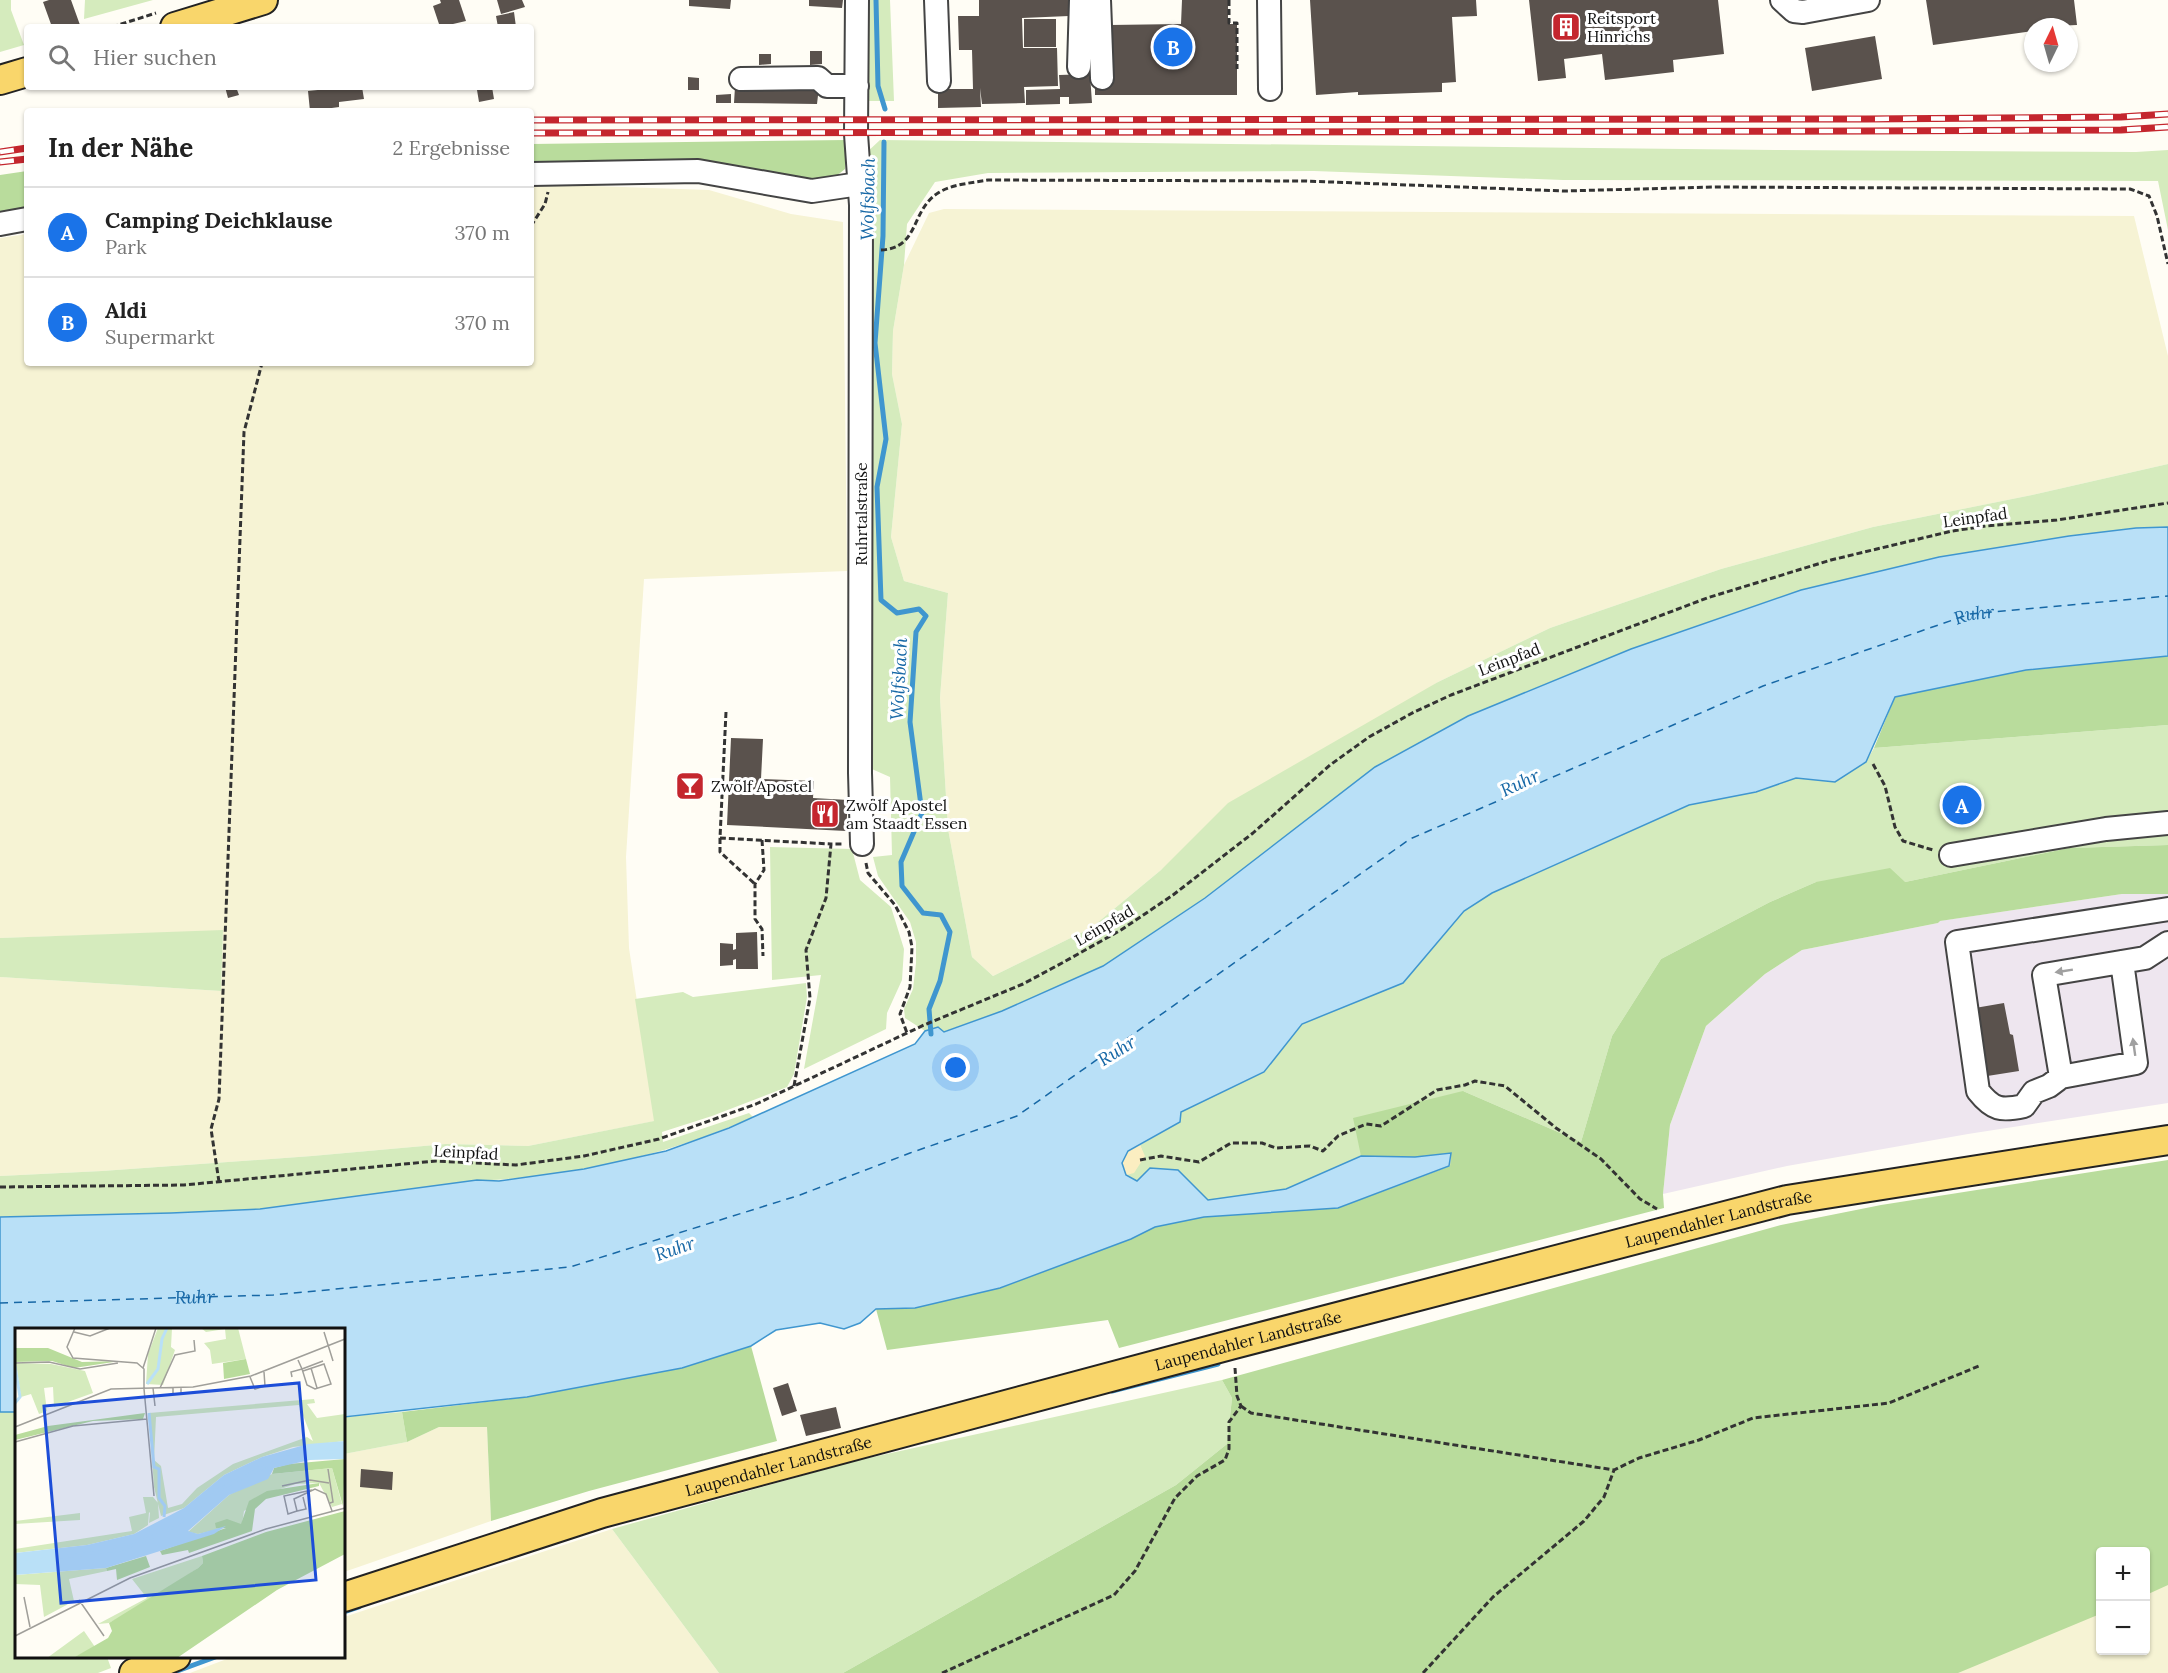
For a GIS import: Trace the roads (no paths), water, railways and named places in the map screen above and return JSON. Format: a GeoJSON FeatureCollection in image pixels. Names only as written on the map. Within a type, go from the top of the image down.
{"type":"FeatureCollection","features":[{"type":"Feature","properties":{"kind":"main road"},"geometry":{"type":"LineString","coordinates":[[185,24],[263,0]]}},
{"type":"Feature","properties":{"kind":"main road"},"geometry":{"type":"LineString","coordinates":[[0,80],[24,73]]}},
{"type":"Feature","properties":{"kind":"main road","name":"Laupendahler Landstraße"},"geometry":{"type":"LineString","coordinates":[[345,1597],[602,1513],[1234,1344],[1787,1200],[2168,1140]]}},
{"type":"Feature","properties":{"kind":"street","name":"Ruhrtalstraße"},"geometry":{"type":"LineString","coordinates":[[857,0],[861,205],[860,773],[862,844]]}},
{"type":"Feature","properties":{"kind":"street"},"geometry":{"type":"LineString","coordinates":[[936,0],[939,81]]}},
{"type":"Feature","properties":{"kind":"street"},"geometry":{"type":"LineString","coordinates":[[1079,67],[1081,0]]}},
{"type":"Feature","properties":{"kind":"street"},"geometry":{"type":"LineString","coordinates":[[1099,0],[1102,78]]}},
{"type":"Feature","properties":{"kind":"street"},"geometry":{"type":"LineString","coordinates":[[1269,0],[1270,89]]}},
{"type":"Feature","properties":{"kind":"street"},"geometry":{"type":"LineString","coordinates":[[1782,0],[1794,11],[1803,12],[1868,0]]}},
{"type":"Feature","properties":{"kind":"street"},"geometry":{"type":"LineString","coordinates":[[741,79],[818,78],[827,86],[857,86]]}},
{"type":"Feature","properties":{"kind":"street"},"geometry":{"type":"LineString","coordinates":[[542,173],[698,171],[812,191],[859,184]]}},
{"type":"Feature","properties":{"kind":"street"},"geometry":{"type":"LineString","coordinates":[[0,224],[24,220]]}},
{"type":"Feature","properties":{"kind":"street"},"geometry":{"type":"LineString","coordinates":[[1951,855],[2106,829],[2168,823]]}},
{"type":"Feature","properties":{"kind":"street"},"geometry":{"type":"LineString","coordinates":[[2122,962],[2136,1063],[2061,1077],[2049,1086],[2034,1092],[2024,1106],[2008,1110],[1989,1105],[1978,1091],[1958,942],[2168,909]]}},
{"type":"Feature","properties":{"kind":"street"},"geometry":{"type":"LineString","coordinates":[[2061,1077],[2044,975],[2145,958],[2168,943]]}},
{"type":"Feature","properties":{"kind":"water","name":"Ruhr"},"geometry":{"type":"Polygon","coordinates":[[[2168,527],[2168,656],[2026,670],[1895,697],[1866,762],[1835,782],[1796,778],[1756,792],[1689,805],[1492,893],[1464,911],[1403,983],[1302,1024],[1264,1072],[1181,1112],[1180,1122],[1128,1151],[1122,1163],[1126,1175],[1137,1181],[1150,1168],[1178,1170],[1208,1200],[1286,1189],[1361,1156],[1415,1157],[1451,1153],[1449,1166],[1338,1208],[1204,1217],[1155,1227],[1131,1239],[1000,1288],[915,1308],[876,1309],[860,1323],[844,1329],[820,1323],[776,1330],[751,1346],[682,1368],[527,1397],[345,1417],[345,1328],[15,1328],[15,1412],[0,1412],[0,1217],[260,1209],[477,1180],[499,1181],[584,1169],[666,1151],[729,1128],[915,1044],[925,1031],[938,1027],[944,1032],[1002,1011],[1103,966],[1205,898],[1375,767],[1468,716],[1631,649],[1801,590],[1939,557],[2069,536],[2136,528],[2168,527]]]}},
{"type":"Feature","properties":{"kind":"waterway","name":"Wolfsbach"},"geometry":{"type":"LineString","coordinates":[[876,0],[878,86],[885,109]]}},
{"type":"Feature","properties":{"kind":"waterway","name":"Wolfsbach"},"geometry":{"type":"LineString","coordinates":[[884,142],[883,236],[875,343],[886,439],[877,487],[881,600],[897,613],[919,609],[926,616],[916,632],[910,722],[922,813],[901,862],[902,886],[923,913],[941,915],[950,932],[940,981],[929,1009],[931,1034]]}},
{"type":"Feature","properties":{"kind":"waterway"},"geometry":{"type":"LineString","coordinates":[[1112,1391],[1218,1364]]}},
{"type":"Feature","properties":{"kind":"waterway"},"geometry":{"type":"LineString","coordinates":[[345,1612],[359,1607]]}},
{"type":"Feature","properties":{"kind":"waterway"},"geometry":{"type":"LineString","coordinates":[[177,1671],[213,1658]]}},
{"type":"Feature","properties":{"kind":"railway"},"geometry":{"type":"LineString","coordinates":[[534,120],[1866,119],[2121,117],[2168,114]]}},
{"type":"Feature","properties":{"kind":"railway"},"geometry":{"type":"LineString","coordinates":[[534,133],[1865,131],[2121,130],[2168,127]]}},
{"type":"Feature","properties":{"kind":"railway"},"geometry":{"type":"LineString","coordinates":[[0,152],[24,148]]}},
{"type":"Feature","properties":{"kind":"railway"},"geometry":{"type":"LineString","coordinates":[[0,162],[24,159]]}},
{"type":"Feature","properties":{"kind":"place","name":"Reitsport Hinrichs"},"geometry":{"type":"Point","coordinates":[1566,27]}},
{"type":"Feature","properties":{"kind":"place","name":"Aldi"},"geometry":{"type":"Point","coordinates":[1173,47]}},
{"type":"Feature","properties":{"kind":"place","name":"Zwölf Apostel"},"geometry":{"type":"Point","coordinates":[690,786]}},
{"type":"Feature","properties":{"kind":"place","name":"Camping Deichklause"},"geometry":{"type":"Point","coordinates":[1962,805]}},
{"type":"Feature","properties":{"kind":"place","name":"Zwölf Apostel am Staadt Essen"},"geometry":{"type":"Point","coordinates":[825,814]}}]}
